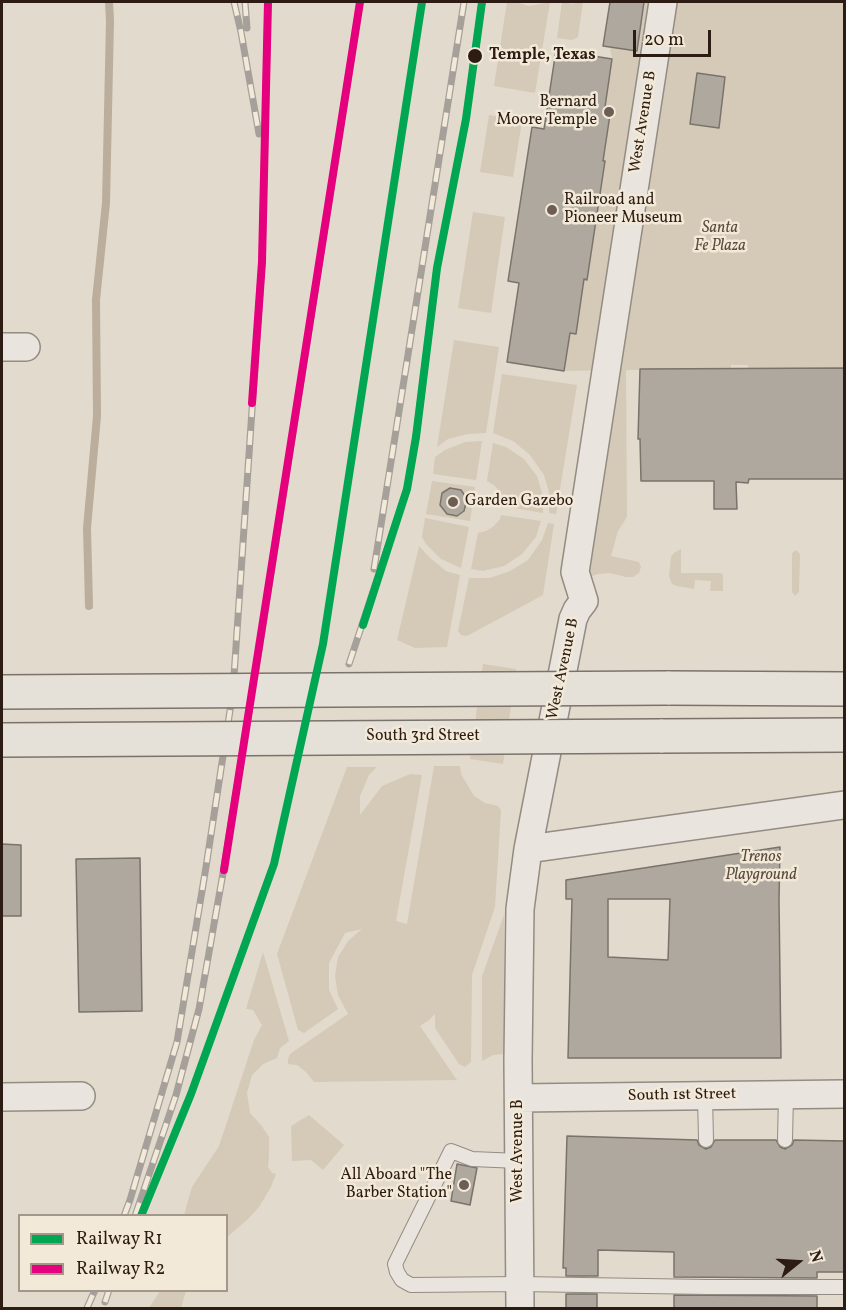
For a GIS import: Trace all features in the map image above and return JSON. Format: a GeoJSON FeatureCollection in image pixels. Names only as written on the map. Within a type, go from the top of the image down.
{"type":"FeatureCollection","features":[{"type":"Feature","properties":{"kind":"main road"},"geometry":{"type":"LineString","coordinates":[[2,692],[844,689]]}},
{"type":"Feature","properties":{"kind":"main road","name":"South 3rd Street"},"geometry":{"type":"LineString","coordinates":[[2,740],[844,735]]}},
{"type":"Feature","properties":{"kind":"street","name":"West Avenue B"},"geometry":{"type":"LineString","coordinates":[[519,1296],[520,909],[528,849],[573,619],[584,601],[575,572],[663,2]]}},
{"type":"Feature","properties":{"kind":"street"},"geometry":{"type":"LineString","coordinates":[[528,849],[844,805]]}},
{"type":"Feature","properties":{"kind":"street","name":"South 1st Street"},"geometry":{"type":"LineString","coordinates":[[519,1098],[844,1094]]}},
{"type":"Feature","properties":{"kind":"street"},"geometry":{"type":"LineString","coordinates":[[2,1097],[81,1096]]}},
{"type":"Feature","properties":{"kind":"lane"},"geometry":{"type":"LineString","coordinates":[[785,1140],[786,1095]]}},
{"type":"Feature","properties":{"kind":"lane"},"geometry":{"type":"LineString","coordinates":[[705,1096],[706,1140]]}},
{"type":"Feature","properties":{"kind":"lane"},"geometry":{"type":"LineString","coordinates":[[519,1161],[472,1159],[451,1151],[394,1264],[402,1280],[411,1285],[519,1296],[709,1287],[844,1287]]}},
{"type":"Feature","properties":{"kind":"green space"},"geometry":{"type":"Polygon","coordinates":[[[507,2],[528,6],[550,2],[535,93],[494,86],[507,2]]]}},
{"type":"Feature","properties":{"kind":"green space"},"geometry":{"type":"Polygon","coordinates":[[[562,2],[574,4],[583,2],[578,37],[572,40],[557,38],[562,2]]]}},
{"type":"Feature","properties":{"kind":"green space","name":"Santa Fe Plaza"},"geometry":{"type":"Polygon","coordinates":[[[644,2],[844,2],[844,368],[748,368],[748,365],[731,365],[731,376],[717,369],[626,370],[627,517],[618,531],[611,556],[639,562],[641,567],[639,573],[633,577],[610,573],[586,578],[619,370],[564,371],[570,333],[576,334],[584,279],[587,279],[605,162],[603,161],[611,108],[605,107],[612,59],[610,47],[637,51],[644,2]]]}},
{"type":"Feature","properties":{"kind":"green space"},"geometry":{"type":"Polygon","coordinates":[[[489,115],[522,121],[513,177],[480,172],[489,115]]]}},
{"type":"Feature","properties":{"kind":"green space"},"geometry":{"type":"Polygon","coordinates":[[[473,212],[505,217],[491,313],[458,308],[473,212]]]}},
{"type":"Feature","properties":{"kind":"green space"},"geometry":{"type":"Polygon","coordinates":[[[454,340],[499,347],[486,433],[468,434],[448,439],[437,447],[454,340]]]}},
{"type":"Feature","properties":{"kind":"green space"},"geometry":{"type":"Polygon","coordinates":[[[502,374],[577,385],[556,514],[549,513],[550,496],[544,475],[530,455],[513,441],[493,433],[502,374]]]}},
{"type":"Feature","properties":{"kind":"green space"},"geometry":{"type":"Polygon","coordinates":[[[482,441],[476,480],[433,474],[435,457],[445,450],[465,442],[482,441]]]}},
{"type":"Feature","properties":{"kind":"green space"},"geometry":{"type":"Polygon","coordinates":[[[493,443],[506,447],[524,459],[537,476],[543,496],[543,513],[503,506],[501,493],[487,481],[493,443]]]}},
{"type":"Feature","properties":{"kind":"green space"},"geometry":{"type":"Polygon","coordinates":[[[432,481],[475,487],[470,521],[426,514],[432,481]]]}},
{"type":"Feature","properties":{"kind":"green space"},"geometry":{"type":"Polygon","coordinates":[[[501,515],[541,521],[536,537],[522,554],[504,566],[483,571],[471,569],[478,533],[494,526],[501,515]]]}},
{"type":"Feature","properties":{"kind":"green space"},"geometry":{"type":"Polygon","coordinates":[[[425,518],[469,527],[461,568],[441,559],[426,544],[422,537],[425,518]]]}},
{"type":"Feature","properties":{"kind":"green space"},"geometry":{"type":"Polygon","coordinates":[[[548,523],[554,524],[543,595],[467,636],[461,635],[458,631],[469,578],[490,578],[510,571],[528,560],[542,540],[548,523]]]}},
{"type":"Feature","properties":{"kind":"green space"},"geometry":{"type":"Polygon","coordinates":[[[419,546],[446,571],[460,575],[447,647],[415,648],[397,640],[419,546]]]}},
{"type":"Feature","properties":{"kind":"green space"},"geometry":{"type":"Polygon","coordinates":[[[681,549],[681,573],[721,573],[723,591],[710,591],[711,581],[695,580],[694,589],[672,584],[669,576],[671,557],[681,549]]]}},
{"type":"Feature","properties":{"kind":"green space"},"geometry":{"type":"Polygon","coordinates":[[[796,550],[800,554],[799,592],[795,596],[792,592],[792,554],[796,550]]]}},
{"type":"Feature","properties":{"kind":"green space"},"geometry":{"type":"Polygon","coordinates":[[[483,664],[516,669],[503,764],[470,759],[483,664]]]}},
{"type":"Feature","properties":{"kind":"green space"},"geometry":{"type":"Polygon","coordinates":[[[434,766],[460,766],[461,774],[474,796],[485,803],[498,806],[501,810],[495,907],[472,975],[471,1062],[465,1067],[459,1064],[435,1028],[435,1014],[420,1026],[457,1080],[314,1082],[297,1065],[288,1064],[288,1059],[290,1054],[348,1014],[338,995],[335,976],[338,957],[348,941],[362,929],[345,933],[329,963],[329,990],[338,1009],[304,1033],[298,1030],[277,954],[347,767],[377,767],[369,775],[360,796],[360,815],[382,786],[410,774],[422,775],[396,921],[407,924],[434,766]]]}},
{"type":"Feature","properties":{"kind":"green space"},"geometry":{"type":"Polygon","coordinates":[[[504,915],[504,1054],[493,1055],[482,1061],[482,976],[504,915]]]}},
{"type":"Feature","properties":{"kind":"green space"},"geometry":{"type":"Polygon","coordinates":[[[263,952],[289,1041],[280,1048],[277,1058],[263,1064],[252,1075],[247,1093],[250,1113],[269,1137],[268,1167],[272,1173],[276,1174],[259,1207],[228,1236],[228,1214],[184,1214],[192,1187],[219,1146],[254,1040],[262,1025],[253,1010],[246,1009],[263,952]]]}},
{"type":"Feature","properties":{"kind":"green space"},"geometry":{"type":"Polygon","coordinates":[[[309,1115],[344,1145],[323,1170],[311,1160],[292,1161],[291,1126],[309,1115]]]}},
{"type":"Feature","properties":{"kind":"green space"},"geometry":{"type":"Polygon","coordinates":[[[159,1292],[186,1292],[181,1308],[149,1308],[159,1292]]]}},
{"type":"Feature","properties":{"kind":"building"},"geometry":{"type":"Polygon","coordinates":[[[610,2],[644,2],[637,51],[603,46],[610,2]]]}},
{"type":"Feature","properties":{"kind":"building"},"geometry":{"type":"Polygon","coordinates":[[[556,50],[612,59],[605,107],[611,108],[587,280],[584,279],[576,334],[570,333],[564,371],[507,362],[519,283],[508,281],[532,127],[544,129],[556,50]]]}},
{"type":"Feature","properties":{"kind":"building"},"geometry":{"type":"Polygon","coordinates":[[[697,73],[725,77],[719,128],[690,124],[697,73]]]}},
{"type":"Feature","properties":{"kind":"building"},"geometry":{"type":"Polygon","coordinates":[[[844,368],[844,479],[749,479],[748,483],[736,482],[737,509],[714,509],[714,481],[641,481],[640,439],[638,439],[640,369],[844,368]]]}},
{"type":"Feature","properties":{"kind":"building","name":"Garden Gazebo"},"geometry":{"type":"Polygon","coordinates":[[[450,488],[461,490],[467,499],[464,511],[457,516],[447,514],[440,505],[442,493],[450,488]]]}},
{"type":"Feature","properties":{"kind":"building"},"geometry":{"type":"Polygon","coordinates":[[[2,844],[21,845],[21,916],[2,916],[2,844]]]}},
{"type":"Feature","properties":{"kind":"building"},"geometry":{"type":"Polygon","coordinates":[[[780,847],[781,1058],[568,1058],[572,899],[566,899],[566,880],[780,847]],[[608,899],[608,957],[668,960],[670,899],[608,899]]]}},
{"type":"Feature","properties":{"kind":"building"},"geometry":{"type":"Polygon","coordinates":[[[140,858],[142,1011],[79,1012],[76,859],[140,858]]]}},
{"type":"Feature","properties":{"kind":"building"},"geometry":{"type":"Polygon","coordinates":[[[567,1136],[697,1140],[699,1145],[706,1149],[711,1147],[715,1140],[776,1140],[780,1147],[785,1149],[792,1145],[794,1140],[844,1141],[844,1272],[817,1272],[817,1278],[674,1277],[674,1252],[598,1250],[598,1276],[566,1276],[566,1268],[563,1268],[567,1136]]]}},
{"type":"Feature","properties":{"kind":"building","name":"All Aboard \"The Barber Station\""},"geometry":{"type":"Polygon","coordinates":[[[457,1164],[477,1168],[470,1205],[451,1201],[457,1164]]]}},
{"type":"Feature","properties":{"kind":"building"},"geometry":{"type":"Polygon","coordinates":[[[566,1294],[597,1294],[597,1308],[566,1308],[566,1294]]]}},
{"type":"Feature","properties":{"kind":"building"},"geometry":{"type":"Polygon","coordinates":[[[674,1295],[817,1296],[817,1308],[674,1308],[674,1295]]]}},
{"type":"Feature","properties":{"kind":"waterway"},"geometry":{"type":"LineString","coordinates":[[89,606],[87,528],[97,416],[96,300],[106,203],[109,2]]}},
{"type":"Feature","properties":{"kind":"railway"},"geometry":{"type":"LineString","coordinates":[[234,2],[259,134]]}},
{"type":"Feature","properties":{"kind":"railway"},"geometry":{"type":"LineString","coordinates":[[245,2],[247,28]]}},
{"type":"Feature","properties":{"kind":"railway"},"geometry":{"type":"LineString","coordinates":[[125,1214],[177,1042],[233,691],[262,262],[268,2]]}},
{"type":"Feature","properties":{"kind":"railway"},"geometry":{"type":"LineString","coordinates":[[136,1214],[176,1095],[199,1009],[260,644],[360,2]]}},
{"type":"Feature","properties":{"kind":"railway"},"geometry":{"type":"LineString","coordinates":[[374,569],[464,2]]}},
{"type":"Feature","properties":{"kind":"railway"},"geometry":{"type":"LineString","coordinates":[[349,664],[407,489],[416,437],[437,268],[466,119],[482,2]]}},
{"type":"Feature","properties":{"kind":"railway"},"geometry":{"type":"LineString","coordinates":[[87,1308],[94,1292]]}},
{"type":"Feature","properties":{"kind":"railway"},"geometry":{"type":"LineString","coordinates":[[105,1302],[108,1292]]}},
{"type":"Feature","properties":{"kind":"rail line","name":"R2"},"geometry":{"type":"LineString","coordinates":[[252,403],[262,262],[268,2]]}},
{"type":"Feature","properties":{"kind":"rail line","name":"R2"},"geometry":{"type":"LineString","coordinates":[[224,870],[360,2]]}},
{"type":"Feature","properties":{"kind":"rail line","name":"R1"},"geometry":{"type":"LineString","coordinates":[[142,1214],[191,1094],[274,864],[323,644],[422,2]]}},
{"type":"Feature","properties":{"kind":"rail line","name":"R1"},"geometry":{"type":"LineString","coordinates":[[363,625],[407,489],[416,437],[437,268],[466,119],[482,2]]}},
{"type":"Feature","properties":{"kind":"place","name":"Temple, Texas"},"geometry":{"type":"Point","coordinates":[475,56]}},
{"type":"Feature","properties":{"kind":"place","name":"Bernard Moore Temple"},"geometry":{"type":"Point","coordinates":[609,112]}},
{"type":"Feature","properties":{"kind":"place","name":"Railroad and Pioneer Museum"},"geometry":{"type":"Point","coordinates":[552,210]}},
{"type":"Feature","properties":{"kind":"place","name":"Garden Gazebo"},"geometry":{"type":"Point","coordinates":[453,502]}},
{"type":"Feature","properties":{"kind":"place","name":"All Aboard \"The Barber Station\""},"geometry":{"type":"Point","coordinates":[464,1185]}},
{"type":"Feature","properties":{"kind":"park label","name":"Trenos Playground"},"geometry":{"type":"Point","coordinates":[761,867]}}]}
